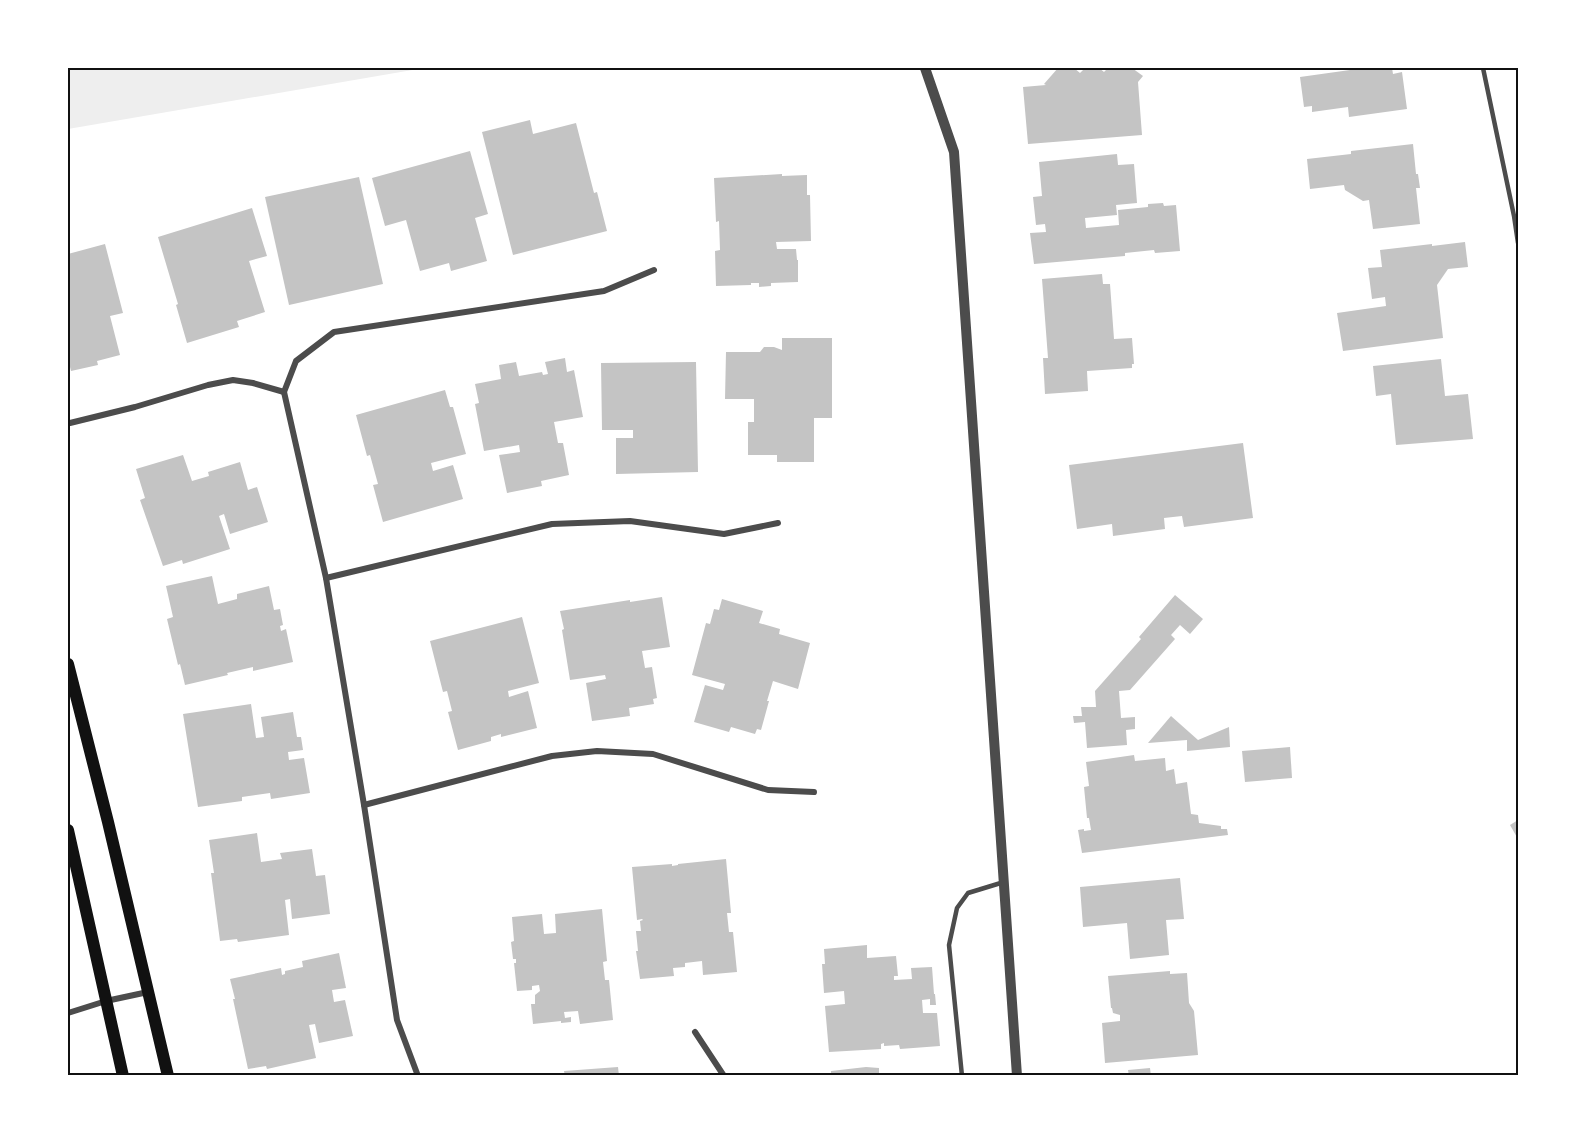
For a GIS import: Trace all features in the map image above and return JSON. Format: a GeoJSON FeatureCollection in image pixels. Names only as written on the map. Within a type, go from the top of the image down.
{"type":"FeatureCollection","features":[{"type":"Feature","properties":{"kind":"main road"},"geometry":{"type":"LineString","coordinates":[[68,664],[168,1076]]}},
{"type":"Feature","properties":{"kind":"main road"},"geometry":{"type":"LineString","coordinates":[[68,830],[123,1076]]}},
{"type":"Feature","properties":{"kind":"street"},"geometry":{"type":"LineString","coordinates":[[925,68],[954,152],[1017,1076]]}},
{"type":"Feature","properties":{"kind":"street"},"geometry":{"type":"LineString","coordinates":[[418,1076],[397,1020],[326,578],[284,392],[296,361],[334,332],[604,291],[654,270]]}},
{"type":"Feature","properties":{"kind":"street"},"geometry":{"type":"LineString","coordinates":[[69,423],[135,407],[208,385],[233,381],[253,383],[284,392]]}},
{"type":"Feature","properties":{"kind":"street"},"geometry":{"type":"LineString","coordinates":[[326,578],[552,524],[630,521],[724,534],[778,523]]}},
{"type":"Feature","properties":{"kind":"street"},"geometry":{"type":"LineString","coordinates":[[364,805],[552,756],[597,751],[653,754],[768,790],[814,792]]}},
{"type":"Feature","properties":{"kind":"street"},"geometry":{"type":"LineString","coordinates":[[68,1013],[106,1001],[147,992]]}},
{"type":"Feature","properties":{"kind":"street"},"geometry":{"type":"LineString","coordinates":[[695,1032],[724,1076]]}},
{"type":"Feature","properties":{"kind":"lane"},"geometry":{"type":"LineString","coordinates":[[1483,68],[1518,243]]}},
{"type":"Feature","properties":{"kind":"lane"},"geometry":{"type":"LineString","coordinates":[[962,1076],[949,945],[957,908],[968,893],[1004,882]]}},
{"type":"Feature","properties":{"kind":"shaded area"},"geometry":{"type":"Polygon","coordinates":[[[68,68],[424,68],[68,129],[68,68]]]}},
{"type":"Feature","properties":{"kind":"building"},"geometry":{"type":"Polygon","coordinates":[[[1058,68],[1074,68],[1080,73],[1085,68],[1099,68],[1104,72],[1108,68],[1132,68],[1143,76],[1138,82],[1142,135],[1028,144],[1023,87],[1046,85],[1044,84],[1058,68]]]}},
{"type":"Feature","properties":{"kind":"building"},"geometry":{"type":"Polygon","coordinates":[[[1350,68],[1392,68],[1393,74],[1402,72],[1407,109],[1349,117],[1348,107],[1312,112],[1312,106],[1304,107],[1300,77],[1350,70],[1350,68]]]}},
{"type":"Feature","properties":{"kind":"building"},"geometry":{"type":"Polygon","coordinates":[[[530,120],[533,134],[576,123],[594,193],[597,192],[607,231],[513,255],[482,132],[530,120]]]}},
{"type":"Feature","properties":{"kind":"building"},"geometry":{"type":"Polygon","coordinates":[[[1413,144],[1420,188],[1416,188],[1420,224],[1373,229],[1369,200],[1363,201],[1345,190],[1344,185],[1310,189],[1307,159],[1413,144]]]}},
{"type":"Feature","properties":{"kind":"building"},"geometry":{"type":"Polygon","coordinates":[[[470,151],[488,214],[475,218],[487,261],[451,271],[449,263],[420,271],[406,220],[385,226],[372,178],[470,151]]]}},
{"type":"Feature","properties":{"kind":"building"},"geometry":{"type":"Polygon","coordinates":[[[1117,154],[1118,165],[1134,164],[1137,203],[1116,205],[1117,215],[1085,218],[1086,228],[1119,225],[1118,210],[1148,207],[1148,204],[1176,205],[1180,251],[1155,253],[1154,250],[1125,253],[1125,256],[1034,264],[1030,233],[1046,232],[1045,224],[1036,225],[1033,197],[1042,196],[1039,162],[1117,154]]]}},
{"type":"Feature","properties":{"kind":"building"},"geometry":{"type":"Polygon","coordinates":[[[782,174],[782,176],[807,175],[807,195],[810,195],[811,241],[776,242],[777,249],[796,249],[798,282],[771,283],[771,286],[759,287],[759,283],[716,286],[715,251],[720,250],[714,178],[782,174]]]}},
{"type":"Feature","properties":{"kind":"building"},"geometry":{"type":"Polygon","coordinates":[[[359,177],[383,284],[289,305],[265,197],[359,177]]]}},
{"type":"Feature","properties":{"kind":"building"},"geometry":{"type":"Polygon","coordinates":[[[252,208],[267,256],[249,261],[265,312],[237,321],[239,327],[187,343],[158,237],[252,208]]]}},
{"type":"Feature","properties":{"kind":"building"},"geometry":{"type":"Polygon","coordinates":[[[1465,242],[1468,267],[1448,269],[1437,285],[1443,338],[1343,351],[1337,313],[1386,306],[1385,297],[1372,299],[1368,268],[1382,267],[1380,250],[1465,242]]]}},
{"type":"Feature","properties":{"kind":"building"},"geometry":{"type":"Polygon","coordinates":[[[105,244],[123,313],[110,316],[120,355],[97,361],[98,365],[71,371],[68,367],[68,254],[105,244]]]}},
{"type":"Feature","properties":{"kind":"building"},"geometry":{"type":"Polygon","coordinates":[[[1102,274],[1103,284],[1110,284],[1114,339],[1132,338],[1134,364],[1132,368],[1087,371],[1088,391],[1045,394],[1043,358],[1048,358],[1042,279],[1102,274]]]}},
{"type":"Feature","properties":{"kind":"building"},"geometry":{"type":"Polygon","coordinates":[[[782,338],[832,338],[832,418],[814,418],[814,462],[777,462],[777,455],[748,455],[748,422],[754,422],[754,399],[725,399],[726,352],[760,352],[764,347],[782,350],[782,338]]]}},
{"type":"Feature","properties":{"kind":"building"},"geometry":{"type":"Polygon","coordinates":[[[565,358],[567,372],[574,370],[583,417],[554,422],[558,443],[563,443],[569,475],[541,481],[542,486],[507,493],[499,455],[520,452],[519,445],[484,451],[475,404],[479,403],[475,384],[501,379],[499,365],[516,362],[519,376],[542,372],[543,375],[548,374],[545,362],[565,358]]]}},
{"type":"Feature","properties":{"kind":"building"},"geometry":{"type":"Polygon","coordinates":[[[1441,359],[1445,396],[1468,394],[1473,439],[1396,445],[1391,394],[1376,396],[1373,366],[1441,359]]]}},
{"type":"Feature","properties":{"kind":"building"},"geometry":{"type":"Polygon","coordinates":[[[696,362],[698,472],[616,474],[616,438],[633,438],[633,430],[602,430],[601,363],[696,362]]]}},
{"type":"Feature","properties":{"kind":"building"},"geometry":{"type":"Polygon","coordinates":[[[445,390],[450,407],[453,407],[466,454],[431,463],[433,471],[453,465],[463,499],[383,522],[373,485],[378,484],[370,455],[367,456],[356,415],[445,390]]]}},
{"type":"Feature","properties":{"kind":"building"},"geometry":{"type":"Polygon","coordinates":[[[1243,443],[1253,518],[1184,527],[1182,516],[1164,518],[1165,529],[1113,536],[1112,524],[1077,529],[1069,465],[1243,443]]]}},
{"type":"Feature","properties":{"kind":"building"},"geometry":{"type":"Polygon","coordinates":[[[183,455],[192,481],[209,476],[208,472],[240,462],[248,490],[257,487],[268,522],[230,534],[224,514],[219,516],[230,549],[183,564],[182,560],[163,566],[140,500],[145,498],[136,469],[183,455]]]}},
{"type":"Feature","properties":{"kind":"building"},"geometry":{"type":"Polygon","coordinates":[[[212,576],[218,604],[237,599],[237,594],[269,586],[274,610],[280,609],[283,625],[280,626],[281,631],[286,629],[293,662],[253,671],[253,667],[185,685],[167,619],[173,617],[166,586],[212,576]]]}},
{"type":"Feature","properties":{"kind":"building"},"geometry":{"type":"Polygon","coordinates":[[[1175,595],[1203,619],[1190,634],[1180,625],[1171,635],[1175,639],[1130,690],[1119,691],[1121,718],[1135,717],[1135,729],[1126,730],[1127,745],[1087,748],[1085,722],[1074,723],[1073,716],[1082,716],[1081,707],[1096,707],[1095,691],[1141,639],[1139,637],[1175,595]]]}},
{"type":"Feature","properties":{"kind":"building"},"geometry":{"type":"Polygon","coordinates":[[[662,597],[670,647],[642,651],[645,668],[652,667],[657,698],[653,699],[654,704],[629,708],[630,716],[592,721],[586,683],[606,679],[605,675],[570,680],[560,611],[662,597]]]}},
{"type":"Feature","properties":{"kind":"building"},"geometry":{"type":"Polygon","coordinates":[[[722,599],[763,611],[759,623],[780,629],[779,634],[810,643],[798,689],[773,681],[761,730],[757,729],[755,734],[731,727],[729,732],[694,722],[705,685],[723,690],[725,684],[692,675],[706,623],[710,624],[714,609],[719,610],[722,599]]]}},
{"type":"Feature","properties":{"kind":"building"},"geometry":{"type":"Polygon","coordinates":[[[522,617],[539,683],[508,691],[509,697],[528,691],[537,728],[501,737],[501,734],[491,737],[491,741],[458,750],[448,712],[452,711],[447,691],[443,692],[430,641],[522,617]]]}},
{"type":"Feature","properties":{"kind":"building"},"geometry":{"type":"Polygon","coordinates":[[[251,704],[256,738],[264,737],[261,717],[293,712],[297,737],[301,737],[303,750],[288,752],[289,760],[304,758],[310,793],[271,799],[270,793],[242,797],[242,801],[198,807],[183,714],[251,704]]]}},
{"type":"Feature","properties":{"kind":"building"},"geometry":{"type":"Polygon","coordinates":[[[1171,716],[1198,740],[1229,727],[1230,747],[1187,751],[1187,740],[1148,743],[1171,716]]]}},
{"type":"Feature","properties":{"kind":"building"},"geometry":{"type":"Polygon","coordinates":[[[1290,747],[1292,778],[1245,782],[1242,751],[1290,747]]]}},
{"type":"Feature","properties":{"kind":"building"},"geometry":{"type":"Polygon","coordinates":[[[1134,755],[1135,761],[1165,758],[1166,771],[1174,769],[1176,784],[1187,782],[1191,814],[1198,815],[1199,823],[1227,829],[1228,835],[1082,853],[1078,830],[1091,830],[1089,818],[1087,818],[1084,787],[1089,786],[1086,762],[1134,755]]]}},
{"type":"Feature","properties":{"kind":"building"},"geometry":{"type":"Polygon","coordinates":[[[1518,820],[1518,839],[1510,825],[1518,820]]]}},
{"type":"Feature","properties":{"kind":"building"},"geometry":{"type":"Polygon","coordinates":[[[257,833],[261,862],[282,859],[280,853],[312,849],[316,876],[325,875],[330,914],[292,919],[290,899],[285,900],[289,935],[238,942],[237,939],[220,941],[209,840],[257,833]]]}},
{"type":"Feature","properties":{"kind":"building"},"geometry":{"type":"Polygon","coordinates":[[[726,859],[731,913],[727,913],[729,932],[733,932],[737,972],[703,975],[702,961],[685,963],[685,967],[673,968],[674,976],[640,979],[636,931],[641,931],[640,921],[643,920],[637,920],[632,867],[672,864],[672,866],[726,859]]]}},
{"type":"Feature","properties":{"kind":"building"},"geometry":{"type":"Polygon","coordinates":[[[1180,878],[1184,919],[1166,920],[1169,955],[1130,959],[1127,923],[1083,927],[1080,887],[1180,878]]]}},
{"type":"Feature","properties":{"kind":"building"},"geometry":{"type":"Polygon","coordinates":[[[602,909],[607,961],[603,962],[605,980],[609,980],[613,1020],[580,1024],[578,1011],[564,1012],[565,1018],[571,1017],[571,1022],[533,1024],[531,1004],[535,1004],[535,995],[540,991],[539,985],[532,986],[532,990],[517,991],[514,963],[516,959],[513,959],[511,942],[514,941],[512,917],[542,914],[544,934],[556,933],[555,914],[602,909]]]}},
{"type":"Feature","properties":{"kind":"building"},"geometry":{"type":"Polygon","coordinates":[[[867,945],[867,958],[896,956],[898,976],[894,976],[894,980],[912,979],[911,968],[932,967],[936,1005],[930,1005],[930,999],[922,1000],[923,1013],[937,1013],[940,1046],[900,1049],[899,1045],[884,1046],[884,1043],[881,1044],[881,1049],[829,1052],[825,1006],[845,1004],[844,991],[824,993],[822,964],[825,964],[824,949],[867,945]]]}},
{"type":"Feature","properties":{"kind":"building"},"geometry":{"type":"Polygon","coordinates":[[[339,953],[346,988],[332,990],[334,1002],[345,1000],[353,1036],[319,1043],[315,1024],[309,1025],[316,1058],[267,1069],[266,1066],[248,1069],[230,979],[281,968],[282,975],[285,971],[303,967],[302,961],[339,953]]]}},
{"type":"Feature","properties":{"kind":"building"},"geometry":{"type":"Polygon","coordinates":[[[1170,971],[1170,974],[1187,973],[1189,1003],[1194,1011],[1198,1055],[1105,1063],[1102,1023],[1120,1021],[1120,1015],[1113,1013],[1111,1008],[1108,976],[1170,971]]]}},
{"type":"Feature","properties":{"kind":"building"},"geometry":{"type":"Polygon","coordinates":[[[618,1067],[619,1076],[565,1076],[564,1071],[618,1067]]]}},
{"type":"Feature","properties":{"kind":"building"},"geometry":{"type":"Polygon","coordinates":[[[866,1067],[879,1068],[879,1076],[831,1076],[831,1071],[866,1067]]]}},
{"type":"Feature","properties":{"kind":"building"},"geometry":{"type":"Polygon","coordinates":[[[1150,1068],[1151,1076],[1129,1076],[1128,1070],[1150,1068]]]}}]}
